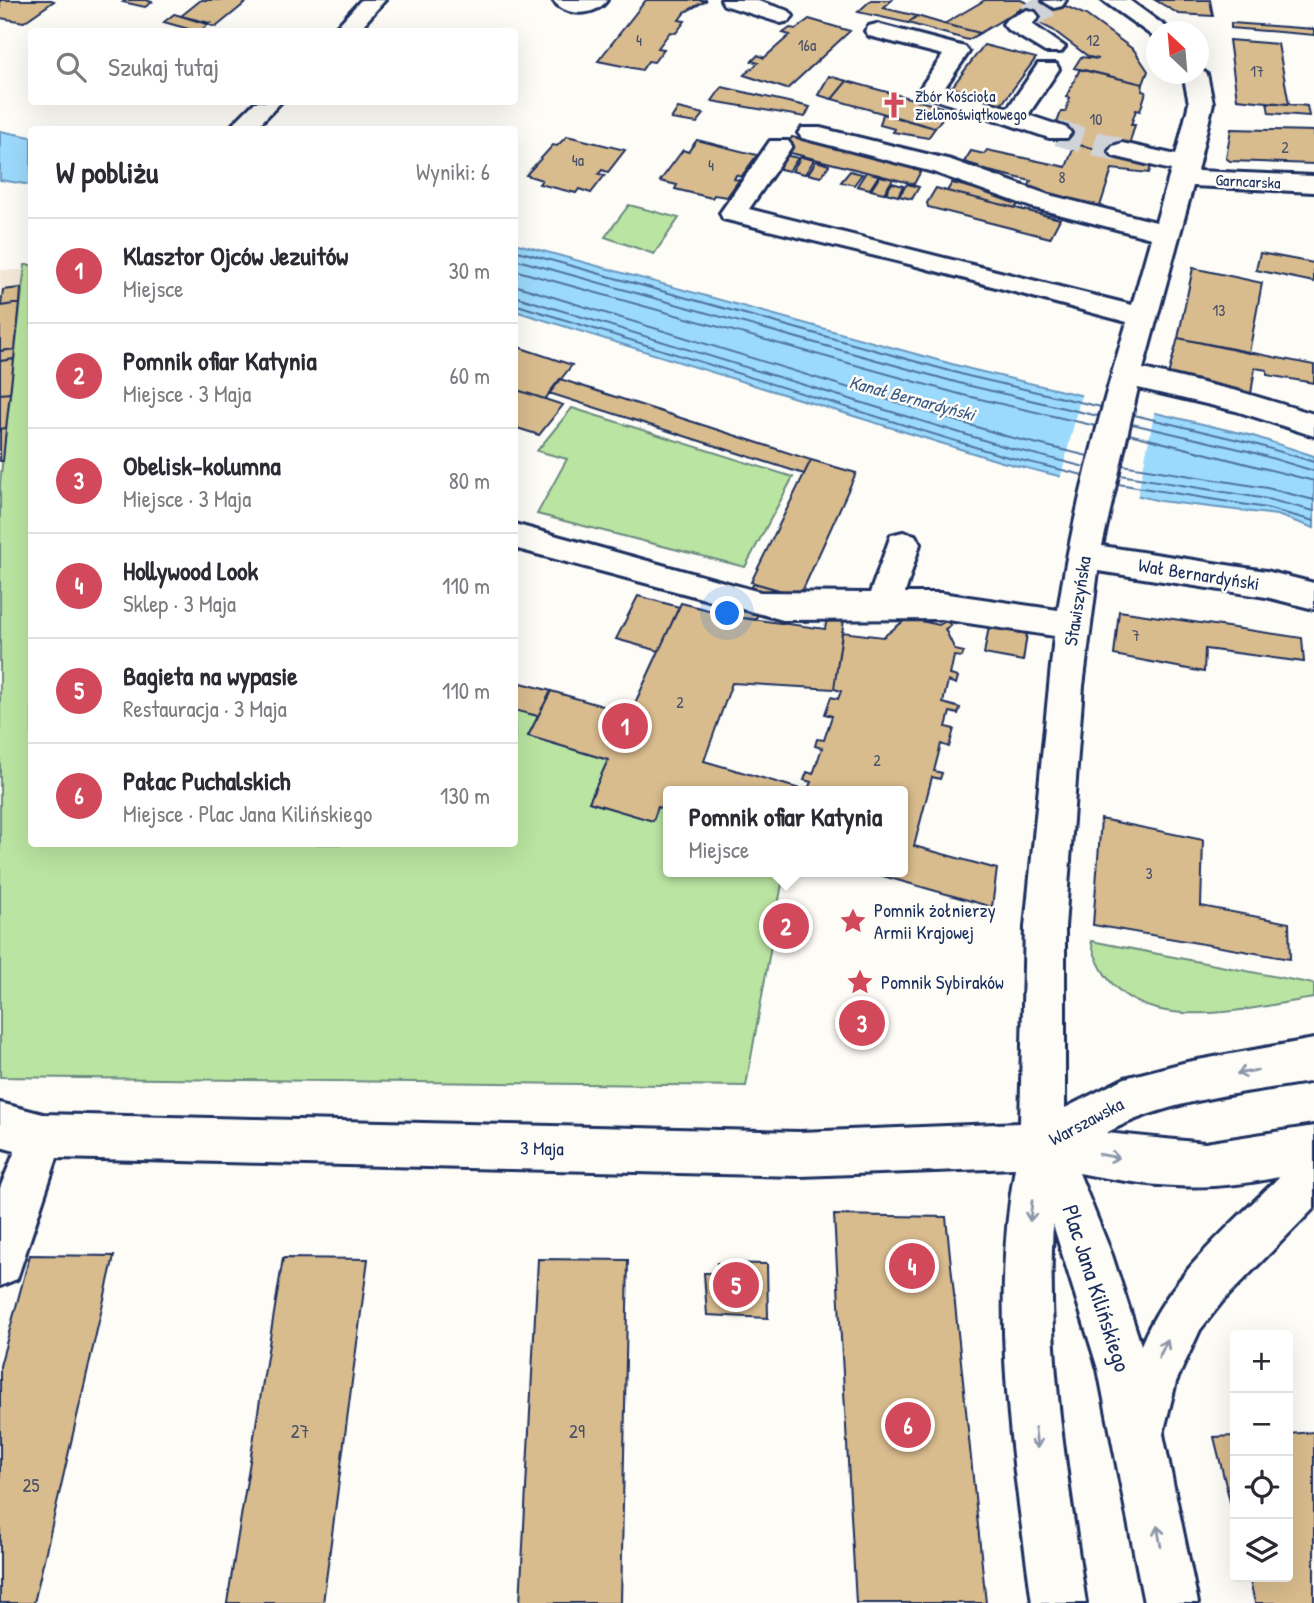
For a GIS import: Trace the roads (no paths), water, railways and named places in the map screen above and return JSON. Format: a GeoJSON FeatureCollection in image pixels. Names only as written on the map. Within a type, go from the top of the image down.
{"type":"FeatureCollection","features":[{"type":"Feature","properties":{"kind":"street"},"geometry":{"type":"LineString","coordinates":[[347,28],[374,0]]}},
{"type":"Feature","properties":{"kind":"street"},"geometry":{"type":"LineString","coordinates":[[564,0],[586,7],[596,0]]}},
{"type":"Feature","properties":{"kind":"street"},"geometry":{"type":"LineString","coordinates":[[732,0],[781,16]]}},
{"type":"Feature","properties":{"kind":"street"},"geometry":{"type":"LineString","coordinates":[[1113,0],[1146,22]]}},
{"type":"Feature","properties":{"kind":"street"},"geometry":{"type":"LineString","coordinates":[[1015,116],[1050,58],[1015,24],[1027,17]]}},
{"type":"Feature","properties":{"kind":"street"},"geometry":{"type":"LineString","coordinates":[[877,32],[957,52],[931,90],[1015,116],[1058,133]]}},
{"type":"Feature","properties":{"kind":"street","name":"Stawiszyńska"},"geometry":{"type":"LineString","coordinates":[[1042,1144],[1045,917],[1072,625],[1086,545],[1124,378],[1201,103],[1197,84]]}},
{"type":"Feature","properties":{"kind":"street"},"geometry":{"type":"LineString","coordinates":[[243,126],[266,105]]}},
{"type":"Feature","properties":{"kind":"street"},"geometry":{"type":"LineString","coordinates":[[811,133],[942,166],[1040,201],[1166,233]]}},
{"type":"Feature","properties":{"kind":"street"},"geometry":{"type":"LineString","coordinates":[[779,146],[733,213],[932,261],[1145,307]]}},
{"type":"Feature","properties":{"kind":"street","name":"Garncarska"},"geometry":{"type":"LineString","coordinates":[[1122,151],[1184,171],[1314,184]]}},
{"type":"Feature","properties":{"kind":"street"},"geometry":{"type":"LineString","coordinates":[[1124,378],[1241,402],[1314,425]]}},
{"type":"Feature","properties":{"kind":"street"},"geometry":{"type":"LineString","coordinates":[[518,537],[783,607],[941,606],[1072,625]]}},
{"type":"Feature","properties":{"kind":"street"},"geometry":{"type":"LineString","coordinates":[[884,605],[903,544]]}},
{"type":"Feature","properties":{"kind":"street","name":"Wał Bernardyński"},"geometry":{"type":"LineString","coordinates":[[1086,545],[1314,596]]}},
{"type":"Feature","properties":{"kind":"street","name":"Warszawska"},"geometry":{"type":"LineString","coordinates":[[1042,1144],[1125,1099],[1187,1083],[1314,1060]]}},
{"type":"Feature","properties":{"kind":"street"},"geometry":{"type":"LineString","coordinates":[[0,1262],[15,1209],[21,1130]]}},
{"type":"Feature","properties":{"kind":"street","name":"3 Maja"},"geometry":{"type":"LineString","coordinates":[[0,1151],[21,1130],[800,1154],[1042,1144]]}},
{"type":"Feature","properties":{"kind":"street","name":"Warszawska"},"geometry":{"type":"LineString","coordinates":[[1042,1144],[1130,1160],[1205,1166],[1314,1148]]}},
{"type":"Feature","properties":{"kind":"street","name":"Plac Jana Kilińskiego"},"geometry":{"type":"LineString","coordinates":[[1042,1144],[1071,1202],[1104,1295],[1140,1438],[1171,1603]]}},
{"type":"Feature","properties":{"kind":"street","name":"Plac Jana Kilińskiego"},"geometry":{"type":"LineString","coordinates":[[1042,1144],[1031,1209],[1028,1362],[1059,1603]]}},
{"type":"Feature","properties":{"kind":"street"},"geometry":{"type":"LineString","coordinates":[[1140,1438],[1148,1387],[1161,1350],[1200,1288],[1314,1175]]}},
{"type":"Feature","properties":{"kind":"water"},"geometry":{"type":"Polygon","coordinates":[[[0,131],[28,136],[28,185],[0,180],[0,131]]]}},
{"type":"Feature","properties":{"kind":"water","name":"Kanał Bernardyński"},"geometry":{"type":"Polygon","coordinates":[[[518,244],[970,369],[1253,436],[1314,456],[1314,528],[1277,515],[1160,501],[1002,462],[518,312],[518,244]]]}},
{"type":"Feature","properties":{"kind":"tunnel"},"geometry":{"type":"LineString","coordinates":[[1027,17],[1054,1]]}},
{"type":"Feature","properties":{"kind":"tunnel"},"geometry":{"type":"LineString","coordinates":[[1058,133],[1122,151]]}},
{"type":"Feature","properties":{"kind":"place","name":"Zbór Kościoła Zielonoświątkowego"},"geometry":{"type":"Point","coordinates":[894,105]}},
{"type":"Feature","properties":{"kind":"place","name":"Klasztor Ojców Jezuitów"},"geometry":{"type":"Point","coordinates":[625,726]}},
{"type":"Feature","properties":{"kind":"place","name":"Pomnik żołnierzy Armii Krajowej"},"geometry":{"type":"Point","coordinates":[853,921]}},
{"type":"Feature","properties":{"kind":"place","name":"Pomnik ofiar Katynia"},"geometry":{"type":"Point","coordinates":[786,926]}},
{"type":"Feature","properties":{"kind":"place","name":"Pomnik Sybiraków"},"geometry":{"type":"Point","coordinates":[860,982]}},
{"type":"Feature","properties":{"kind":"place","name":"Obelisk-kolumna"},"geometry":{"type":"Point","coordinates":[862,1023]}},
{"type":"Feature","properties":{"kind":"place","name":"Hollywood Look"},"geometry":{"type":"Point","coordinates":[912,1266]}},
{"type":"Feature","properties":{"kind":"place","name":"Bagieta na wypasie"},"geometry":{"type":"Point","coordinates":[736,1285]}},
{"type":"Feature","properties":{"kind":"place","name":"Pałac Puchalskich"},"geometry":{"type":"Point","coordinates":[908,1425]}}]}
